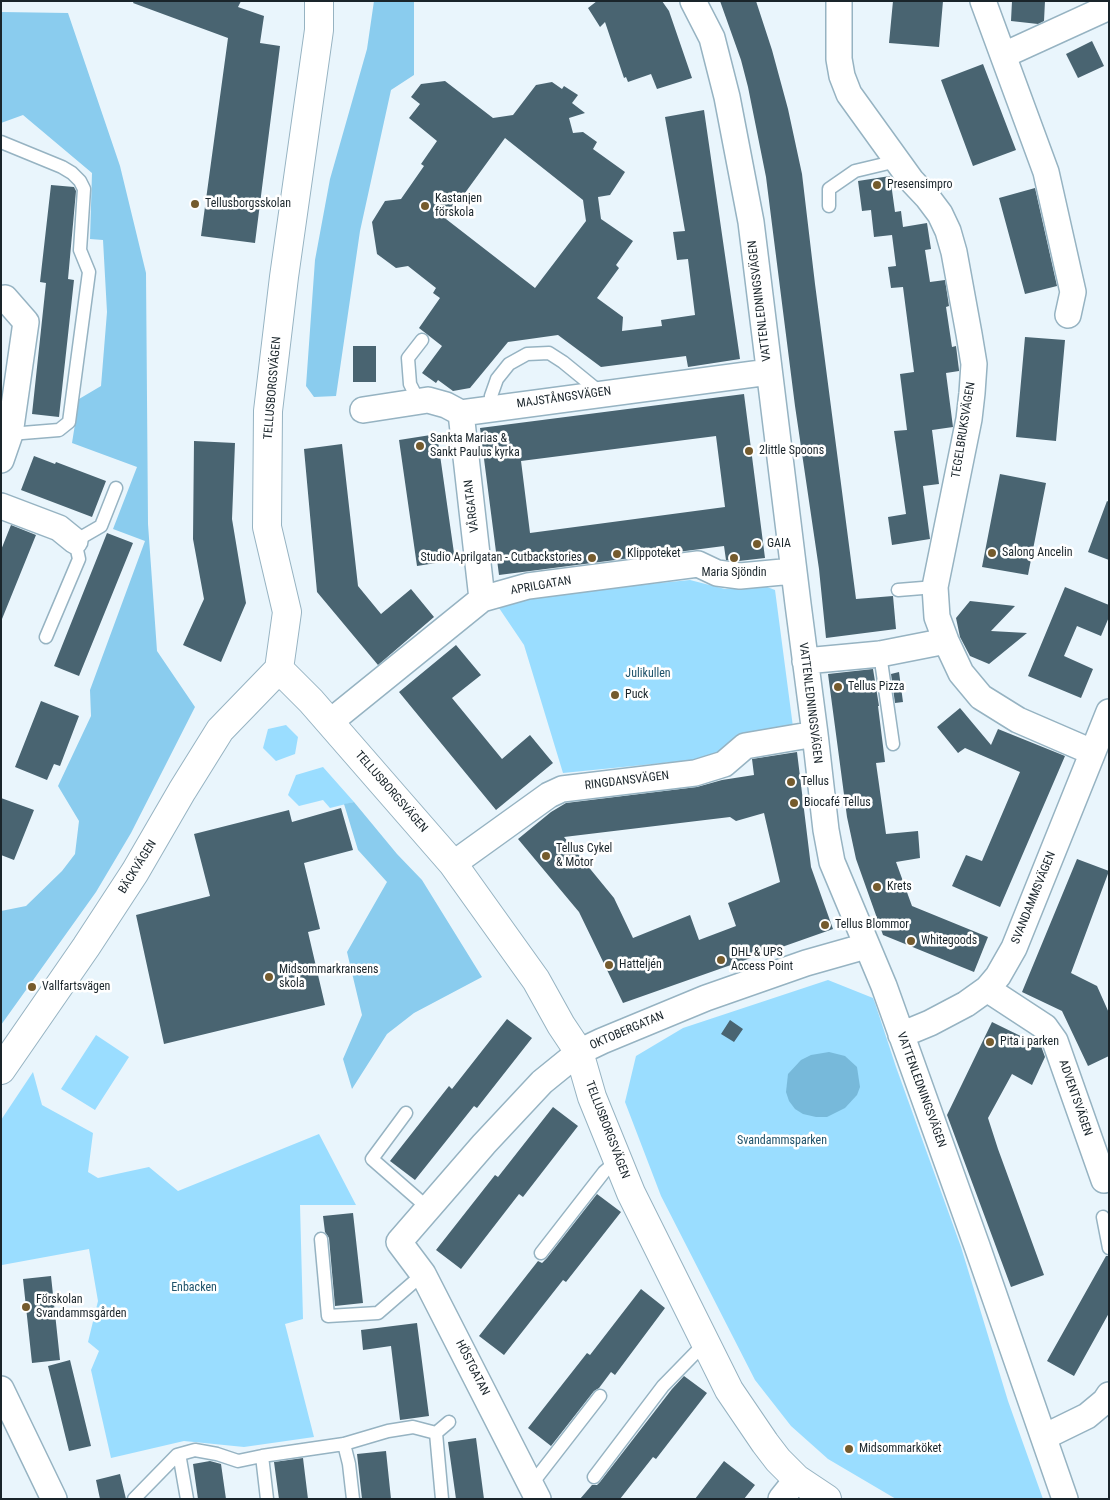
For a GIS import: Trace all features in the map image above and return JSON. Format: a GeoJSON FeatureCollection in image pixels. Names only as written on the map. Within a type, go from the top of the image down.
{"type":"FeatureCollection","features":[{"type":"Feature","properties":{"kind":"street","name":"TELLUSBORGSVÄGEN"},"geometry":{"type":"LineString","coordinates":[[319,1],[319,30],[284,278],[268,411],[267,527],[286,612],[279,669],[330,722],[453,864],[536,980],[561,1025],[579,1052],[592,1097],[631,1193],[729,1390],[765,1444],[789,1489],[827,1499]]}},
{"type":"Feature","properties":{"kind":"street","name":"VATTENLEDNINGSVÄGEN"},"geometry":{"type":"LineString","coordinates":[[693,1],[712,38],[751,222],[826,830],[832,862],[884,986],[1065,1499]]}},
{"type":"Feature","properties":{"kind":"street","name":"TEGELBRUKSVÄGEN"},"geometry":{"type":"LineString","coordinates":[[838,1],[839,59],[842,76],[849,94],[911,180],[940,214],[948,231],[954,252],[974,364],[969,419],[934,587],[937,617],[946,642],[961,673],[981,697],[1018,720],[1092,752]]}},
{"type":"Feature","properties":{"kind":"street"},"geometry":{"type":"LineString","coordinates":[[983,1],[1046,172],[1073,292],[1068,315]]}},
{"type":"Feature","properties":{"kind":"street"},"geometry":{"type":"LineString","coordinates":[[1004,55],[1109,8]]}},
{"type":"Feature","properties":{"kind":"street"},"geometry":{"type":"LineString","coordinates":[[1,460],[10,434],[26,322],[5,298]]}},
{"type":"Feature","properties":{"kind":"street","name":"MAJSTÅNGSVÄGEN"},"geometry":{"type":"LineString","coordinates":[[461,413],[769,372]]}},
{"type":"Feature","properties":{"kind":"street"},"geometry":{"type":"LineString","coordinates":[[363,410],[428,400],[446,405],[461,413]]}},
{"type":"Feature","properties":{"kind":"street","name":"VÅRGATAN"},"geometry":{"type":"LineString","coordinates":[[461,413],[482,599]]}},
{"type":"Feature","properties":{"kind":"street"},"geometry":{"type":"LineString","coordinates":[[1,506],[59,528],[75,541]]}},
{"type":"Feature","properties":{"kind":"street","name":"APRILGATAN"},"geometry":{"type":"LineString","coordinates":[[330,722],[482,599],[528,586],[698,564],[716,573],[740,576],[794,571]]}},
{"type":"Feature","properties":{"kind":"street"},"geometry":{"type":"LineString","coordinates":[[805,661],[880,654],[946,642]]}},
{"type":"Feature","properties":{"kind":"street","name":"BÄCKVÄGEN"},"geometry":{"type":"LineString","coordinates":[[1,1070],[135,872],[220,730],[279,669]]}},
{"type":"Feature","properties":{"kind":"street","name":"SVANDAMMSVÄGEN"},"geometry":{"type":"LineString","coordinates":[[901,1035],[937,1020],[966,1004],[987,989],[998,976],[1014,948],[1109,712]]}},
{"type":"Feature","properties":{"kind":"street","name":"RINGDANSVÄGEN"},"geometry":{"type":"LineString","coordinates":[[453,864],[549,795],[562,789],[695,773],[724,764],[745,746],[815,734]]}},
{"type":"Feature","properties":{"kind":"street","name":"OKTOBERGATAN"},"geometry":{"type":"LineString","coordinates":[[399,1242],[484,1144],[542,1082],[579,1052],[706,998],[806,963],[866,946]]}},
{"type":"Feature","properties":{"kind":"street","name":"ADVENTSVÄGEN"},"geometry":{"type":"LineString","coordinates":[[987,989],[1045,1027],[1055,1041],[1104,1180]]}},
{"type":"Feature","properties":{"kind":"street","name":"HÖSTGATAN"},"geometry":{"type":"LineString","coordinates":[[399,1242],[423,1274],[535,1492]]}},
{"type":"Feature","properties":{"kind":"street"},"geometry":{"type":"LineString","coordinates":[[1,1389],[54,1499]]}},
{"type":"Feature","properties":{"kind":"street"},"geometry":{"type":"LineString","coordinates":[[1044,1437],[1087,1416],[1105,1401],[1109,1395]]}},
{"type":"Feature","properties":{"kind":"lane"},"geometry":{"type":"LineString","coordinates":[[1,142],[62,167],[80,181],[84,189],[80,250],[89,272],[70,422],[59,430],[10,434]]}},
{"type":"Feature","properties":{"kind":"lane"},"geometry":{"type":"LineString","coordinates":[[830,206],[829,189],[855,171],[897,161]]}},
{"type":"Feature","properties":{"kind":"lane"},"geometry":{"type":"LineString","coordinates":[[419,402],[410,384],[408,358],[422,340]]}},
{"type":"Feature","properties":{"kind":"lane"},"geometry":{"type":"LineString","coordinates":[[490,408],[491,396],[497,380],[510,364],[527,354],[549,353],[601,393]]}},
{"type":"Feature","properties":{"kind":"lane"},"geometry":{"type":"LineString","coordinates":[[46,638],[79,559],[75,541],[101,526],[116,488]]}},
{"type":"Feature","properties":{"kind":"lane"},"geometry":{"type":"LineString","coordinates":[[898,590],[934,587]]}},
{"type":"Feature","properties":{"kind":"lane"},"geometry":{"type":"LineString","coordinates":[[880,654],[892,744]]}},
{"type":"Feature","properties":{"kind":"lane"},"geometry":{"type":"LineString","coordinates":[[406,1113],[372,1159],[428,1208]]}},
{"type":"Feature","properties":{"kind":"lane"},"geometry":{"type":"LineString","coordinates":[[542,1253],[604,1172],[618,1160]]}},
{"type":"Feature","properties":{"kind":"lane"},"geometry":{"type":"LineString","coordinates":[[1103,1217],[1109,1248]]}},
{"type":"Feature","properties":{"kind":"lane"},"geometry":{"type":"LineString","coordinates":[[321,1239],[328,1316],[378,1313],[423,1274]]}},
{"type":"Feature","properties":{"kind":"lane"},"geometry":{"type":"LineString","coordinates":[[594,1477],[663,1386],[706,1342]]}},
{"type":"Feature","properties":{"kind":"lane"},"geometry":{"type":"LineString","coordinates":[[535,1492],[600,1396]]}},
{"type":"Feature","properties":{"kind":"lane"},"geometry":{"type":"LineString","coordinates":[[436,1433],[449,1422]]}},
{"type":"Feature","properties":{"kind":"lane"},"geometry":{"type":"LineString","coordinates":[[134,1499],[177,1455],[195,1450],[217,1454],[238,1461],[344,1444],[413,1426],[436,1433]]}},
{"type":"Feature","properties":{"kind":"lane"},"geometry":{"type":"LineString","coordinates":[[436,1433],[442,1499]]}},
{"type":"Feature","properties":{"kind":"lane"},"geometry":{"type":"LineString","coordinates":[[344,1444],[349,1464],[353,1499]]}},
{"type":"Feature","properties":{"kind":"lane"},"geometry":{"type":"LineString","coordinates":[[177,1455],[180,1459],[186,1499]]}},
{"type":"Feature","properties":{"kind":"lane"},"geometry":{"type":"LineString","coordinates":[[262,1456],[268,1499]]}},
{"type":"Feature","properties":{"kind":"green space","name":"Julikullen"},"geometry":{"type":"Polygon","coordinates":[[[690,580],[725,589],[762,585],[775,590],[793,727],[713,758],[563,773],[524,645],[499,608],[536,595],[690,580]]]}},
{"type":"Feature","properties":{"kind":"green space"},"geometry":{"type":"Polygon","coordinates":[[[286,725],[298,737],[295,754],[276,761],[263,748],[268,729],[286,725]]]}},
{"type":"Feature","properties":{"kind":"green space"},"geometry":{"type":"Polygon","coordinates":[[[323,767],[354,802],[330,808],[323,800],[299,806],[288,795],[296,775],[323,767]]]}},
{"type":"Feature","properties":{"kind":"green space","name":"Svandammsparken"},"geometry":{"type":"Polygon","coordinates":[[[828,980],[873,998],[961,1247],[1008,1401],[1043,1499],[896,1499],[828,1459],[791,1426],[755,1380],[661,1196],[625,1102],[636,1056],[683,1028],[828,980]]]}},
{"type":"Feature","properties":{"kind":"green space"},"geometry":{"type":"Polygon","coordinates":[[[96,1035],[129,1057],[95,1110],[61,1089],[96,1035]]]}},
{"type":"Feature","properties":{"kind":"green space","name":"Enbacken"},"geometry":{"type":"Polygon","coordinates":[[[33,1072],[42,1105],[93,1133],[88,1172],[98,1178],[149,1167],[178,1191],[319,1134],[356,1205],[300,1205],[303,1319],[285,1324],[314,1437],[244,1447],[184,1441],[111,1458],[91,1370],[99,1351],[88,1342],[98,1301],[89,1249],[2,1265],[1,1120],[33,1072]]]}},
{"type":"Feature","properties":{"kind":"shaded area"},"geometry":{"type":"Polygon","coordinates":[[[374,1],[414,1],[414,75],[391,90],[360,231],[336,396],[314,397],[306,386],[315,260],[330,179],[367,49],[374,1]]]}},
{"type":"Feature","properties":{"kind":"shaded area"},"geometry":{"type":"Polygon","coordinates":[[[1,12],[68,13],[120,166],[146,273],[148,524],[157,651],[195,707],[131,833],[96,892],[1,1025],[1,911],[26,906],[62,871],[75,854],[79,821],[58,786],[91,716],[90,690],[145,541],[113,529],[137,467],[72,443],[79,399],[101,386],[107,312],[103,240],[90,239],[92,173],[23,115],[1,123],[1,12]]]}},
{"type":"Feature","properties":{"kind":"shaded area"},"geometry":{"type":"Polygon","coordinates":[[[354,802],[397,854],[422,880],[482,977],[414,1013],[387,1034],[352,1089],[343,1059],[362,1015],[347,952],[387,882],[358,850],[344,804],[354,802]]]}},
{"type":"Feature","properties":{"kind":"shaded area"},"geometry":{"type":"Polygon","coordinates":[[[829,1052],[845,1056],[857,1067],[860,1087],[857,1095],[845,1108],[827,1117],[803,1114],[795,1109],[789,1101],[786,1092],[788,1074],[801,1060],[811,1055],[829,1052]]]}},
{"type":"Feature","properties":{"kind":"building"},"geometry":{"type":"Polygon","coordinates":[[[134,1],[241,1],[238,7],[264,16],[260,43],[280,46],[255,243],[201,236],[228,38],[133,3],[134,1]]]}},
{"type":"Feature","properties":{"kind":"building"},"geometry":{"type":"Polygon","coordinates":[[[597,1],[662,1],[669,11],[692,78],[657,89],[651,74],[628,82],[626,77],[624,78],[605,22],[600,27],[588,8],[597,1]]]}},
{"type":"Feature","properties":{"kind":"building"},"geometry":{"type":"Polygon","coordinates":[[[720,1],[756,1],[772,50],[788,109],[802,174],[856,599],[893,596],[896,629],[826,638],[819,569],[795,406],[766,177],[741,60],[720,1]]]}},
{"type":"Feature","properties":{"kind":"building"},"geometry":{"type":"Polygon","coordinates":[[[893,1],[943,1],[939,47],[889,43],[893,1]]]}},
{"type":"Feature","properties":{"kind":"building"},"geometry":{"type":"Polygon","coordinates":[[[1012,1],[1045,1],[1044,21],[1038,24],[1011,21],[1012,1]]]}},
{"type":"Feature","properties":{"kind":"building"},"geometry":{"type":"Polygon","coordinates":[[[1092,41],[1104,66],[1078,78],[1066,54],[1092,41]]]}},
{"type":"Feature","properties":{"kind":"building"},"geometry":{"type":"Polygon","coordinates":[[[983,64],[1016,150],[973,166],[941,80],[983,64]]]}},
{"type":"Feature","properties":{"kind":"building"},"geometry":{"type":"Polygon","coordinates":[[[445,81],[493,118],[513,115],[536,85],[552,82],[562,89],[564,86],[578,95],[572,103],[585,113],[569,118],[573,133],[583,132],[597,142],[593,149],[625,172],[610,195],[598,197],[601,219],[633,241],[616,265],[619,268],[597,298],[623,317],[622,331],[662,326],[661,320],[695,315],[688,259],[677,260],[673,232],[685,231],[665,117],[704,110],[740,359],[688,367],[686,356],[601,367],[558,335],[508,342],[470,388],[453,391],[438,380],[436,383],[422,373],[442,346],[419,328],[440,298],[433,293],[436,288],[408,266],[396,268],[377,254],[372,222],[385,201],[401,199],[424,166],[421,164],[437,141],[409,118],[420,104],[411,97],[421,84],[445,81]],[[505,138],[446,219],[535,288],[586,221],[583,200],[505,138]]]}},
{"type":"Feature","properties":{"kind":"building"},"geometry":{"type":"Polygon","coordinates":[[[890,176],[895,212],[901,211],[903,227],[927,223],[931,249],[925,250],[930,282],[945,280],[949,306],[946,307],[952,347],[956,346],[959,370],[946,373],[953,427],[932,430],[939,484],[923,486],[930,539],[892,545],[888,517],[906,514],[894,431],[907,430],[900,374],[914,372],[903,287],[891,288],[888,267],[896,266],[892,235],[874,237],[871,210],[862,211],[858,181],[890,176]]]}},
{"type":"Feature","properties":{"kind":"building"},"geometry":{"type":"Polygon","coordinates":[[[51,185],[74,187],[76,191],[68,279],[74,280],[59,417],[32,414],[46,283],[40,282],[51,185]]]}},
{"type":"Feature","properties":{"kind":"building"},"geometry":{"type":"Polygon","coordinates":[[[1035,188],[1057,286],[1025,294],[999,198],[1035,188]]]}},
{"type":"Feature","properties":{"kind":"building"},"geometry":{"type":"Polygon","coordinates":[[[1025,337],[1065,340],[1056,441],[1016,437],[1025,337]]]}},
{"type":"Feature","properties":{"kind":"building"},"geometry":{"type":"Polygon","coordinates":[[[353,346],[376,346],[376,382],[353,382],[353,346]]]}},
{"type":"Feature","properties":{"kind":"building"},"geometry":{"type":"Polygon","coordinates":[[[744,394],[765,558],[739,561],[726,560],[724,546],[499,575],[480,428],[744,394]],[[716,436],[521,461],[530,533],[725,507],[716,436]]]}},
{"type":"Feature","properties":{"kind":"building"},"geometry":{"type":"Polygon","coordinates":[[[437,434],[455,560],[417,566],[399,440],[437,434]]]}},
{"type":"Feature","properties":{"kind":"building"},"geometry":{"type":"Polygon","coordinates":[[[194,441],[235,443],[232,519],[246,603],[221,662],[183,645],[204,599],[193,539],[194,441]]]}},
{"type":"Feature","properties":{"kind":"building"},"geometry":{"type":"Polygon","coordinates":[[[342,444],[358,586],[381,614],[411,589],[434,617],[378,665],[317,592],[304,449],[342,444]]]}},
{"type":"Feature","properties":{"kind":"building"},"geometry":{"type":"Polygon","coordinates":[[[34,456],[55,464],[56,462],[106,481],[92,517],[21,490],[34,456]]]}},
{"type":"Feature","properties":{"kind":"building"},"geometry":{"type":"Polygon","coordinates":[[[1000,474],[1046,483],[1028,575],[982,567],[1000,474]]]}},
{"type":"Feature","properties":{"kind":"building"},"geometry":{"type":"Polygon","coordinates":[[[1107,501],[1109,502],[1109,560],[1088,552],[1107,501]]]}},
{"type":"Feature","properties":{"kind":"building"},"geometry":{"type":"Polygon","coordinates":[[[11,525],[36,535],[2,619],[1,550],[11,525]]]}},
{"type":"Feature","properties":{"kind":"building"},"geometry":{"type":"Polygon","coordinates":[[[107,533],[133,543],[79,676],[54,666],[107,533]]]}},
{"type":"Feature","properties":{"kind":"building"},"geometry":{"type":"Polygon","coordinates":[[[1065,587],[1109,605],[1109,617],[1101,636],[1077,626],[1064,656],[1093,669],[1081,698],[1028,676],[1065,587]]]}},
{"type":"Feature","properties":{"kind":"building"},"geometry":{"type":"Polygon","coordinates":[[[970,601],[1015,606],[991,631],[1027,633],[989,664],[970,656],[960,637],[956,618],[970,601]]]}},
{"type":"Feature","properties":{"kind":"building"},"geometry":{"type":"Polygon","coordinates":[[[456,645],[481,675],[452,698],[502,759],[530,735],[553,763],[496,810],[399,692],[456,645]]]}},
{"type":"Feature","properties":{"kind":"building"},"geometry":{"type":"Polygon","coordinates":[[[873,669],[885,762],[876,763],[886,834],[918,831],[920,858],[896,862],[912,906],[988,937],[974,972],[883,935],[856,859],[847,817],[828,674],[873,669]]]}},
{"type":"Feature","properties":{"kind":"building"},"geometry":{"type":"Polygon","coordinates":[[[899,672],[903,702],[895,703],[891,674],[899,672]]]}},
{"type":"Feature","properties":{"kind":"building"},"geometry":{"type":"Polygon","coordinates":[[[41,701],[79,716],[60,766],[54,764],[47,780],[15,767],[41,701]]]}},
{"type":"Feature","properties":{"kind":"building"},"geometry":{"type":"Polygon","coordinates":[[[960,708],[991,745],[998,729],[1065,756],[1000,907],[952,886],[966,855],[982,861],[1020,772],[965,748],[958,753],[937,727],[960,708]]]}},
{"type":"Feature","properties":{"kind":"building"},"geometry":{"type":"Polygon","coordinates":[[[797,752],[811,867],[833,929],[623,1003],[579,912],[518,839],[551,812],[566,803],[697,787],[722,780],[754,775],[752,759],[797,752]],[[764,813],[736,821],[730,817],[564,837],[614,898],[633,938],[690,915],[699,940],[736,926],[728,903],[780,882],[764,813]]]}},
{"type":"Feature","properties":{"kind":"building"},"geometry":{"type":"Polygon","coordinates":[[[1,798],[34,810],[14,860],[1,855],[1,798]]]}},
{"type":"Feature","properties":{"kind":"building","name":"Midsommarkransens skola"},"geometry":{"type":"Polygon","coordinates":[[[341,808],[353,850],[304,863],[320,929],[308,932],[325,1005],[164,1044],[136,915],[210,896],[194,834],[289,810],[292,822],[341,808]]]}},
{"type":"Feature","properties":{"kind":"building"},"geometry":{"type":"Polygon","coordinates":[[[1077,859],[1109,871],[1071,973],[1097,986],[1109,1013],[1109,1056],[1088,1066],[1062,1011],[1022,992],[1077,859]]]}},
{"type":"Feature","properties":{"kind":"building"},"geometry":{"type":"Polygon","coordinates":[[[507,1019],[532,1038],[477,1108],[474,1106],[415,1180],[390,1161],[449,1086],[452,1089],[507,1019]]]}},
{"type":"Feature","properties":{"kind":"building"},"geometry":{"type":"Polygon","coordinates":[[[730,1020],[743,1029],[734,1042],[721,1034],[730,1020]]]}},
{"type":"Feature","properties":{"kind":"building"},"geometry":{"type":"Polygon","coordinates":[[[992,1022],[1041,1046],[1045,1057],[1032,1085],[1012,1074],[988,1118],[1044,1275],[1011,1287],[947,1115],[992,1022]]]}},
{"type":"Feature","properties":{"kind":"building"},"geometry":{"type":"Polygon","coordinates":[[[553,1107],[578,1126],[523,1197],[519,1194],[461,1269],[436,1250],[495,1175],[498,1177],[553,1107]]]}},
{"type":"Feature","properties":{"kind":"building"},"geometry":{"type":"Polygon","coordinates":[[[597,1194],[621,1212],[566,1282],[563,1280],[504,1355],[479,1336],[538,1261],[542,1263],[547,1258],[597,1194]]]}},
{"type":"Feature","properties":{"kind":"building"},"geometry":{"type":"Polygon","coordinates":[[[353,1213],[363,1303],[335,1306],[329,1238],[325,1232],[323,1216],[353,1213]]]}},
{"type":"Feature","properties":{"kind":"building"},"geometry":{"type":"Polygon","coordinates":[[[1106,1256],[1109,1256],[1109,1313],[1074,1376],[1047,1361],[1106,1256]]]}},
{"type":"Feature","properties":{"kind":"building"},"geometry":{"type":"Polygon","coordinates":[[[51,1276],[60,1360],[32,1363],[23,1279],[51,1276]]]}},
{"type":"Feature","properties":{"kind":"building"},"geometry":{"type":"Polygon","coordinates":[[[641,1289],[665,1308],[615,1375],[611,1372],[551,1446],[528,1428],[587,1353],[590,1355],[641,1289]]]}},
{"type":"Feature","properties":{"kind":"building"},"geometry":{"type":"Polygon","coordinates":[[[417,1323],[429,1416],[400,1420],[391,1346],[363,1350],[361,1330],[417,1323]]]}},
{"type":"Feature","properties":{"kind":"building"},"geometry":{"type":"Polygon","coordinates":[[[70,1360],[91,1446],[69,1451],[48,1366],[70,1360]]]}},
{"type":"Feature","properties":{"kind":"building"},"geometry":{"type":"Polygon","coordinates":[[[684,1376],[707,1393],[656,1459],[653,1457],[620,1499],[580,1499],[592,1485],[597,1485],[600,1482],[684,1376]]]}},
{"type":"Feature","properties":{"kind":"building"},"geometry":{"type":"Polygon","coordinates":[[[476,1438],[484,1499],[456,1499],[448,1442],[476,1438]]]}},
{"type":"Feature","properties":{"kind":"building"},"geometry":{"type":"Polygon","coordinates":[[[386,1451],[391,1499],[362,1499],[357,1454],[386,1451]]]}},
{"type":"Feature","properties":{"kind":"building"},"geometry":{"type":"Polygon","coordinates":[[[303,1458],[308,1499],[279,1499],[274,1462],[303,1458]]]}},
{"type":"Feature","properties":{"kind":"building"},"geometry":{"type":"Polygon","coordinates":[[[210,1461],[221,1464],[226,1499],[198,1499],[193,1464],[210,1461]]]}},
{"type":"Feature","properties":{"kind":"building"},"geometry":{"type":"Polygon","coordinates":[[[724,1461],[755,1485],[744,1499],[695,1499],[724,1461]]]}},
{"type":"Feature","properties":{"kind":"building"},"geometry":{"type":"Polygon","coordinates":[[[120,1474],[126,1499],[100,1499],[96,1480],[120,1474]]]}},
{"type":"Feature","properties":{"kind":"place","name":"Presensimpro"},"geometry":{"type":"Point","coordinates":[877,185]}},
{"type":"Feature","properties":{"kind":"place","name":"Tellusborgsskolan"},"geometry":{"type":"Point","coordinates":[195,204]}},
{"type":"Feature","properties":{"kind":"place","name":"Kastanjen förskola"},"geometry":{"type":"Point","coordinates":[425,206]}},
{"type":"Feature","properties":{"kind":"place","name":"Sankta Marias & Sankt Paulus kyrka"},"geometry":{"type":"Point","coordinates":[420,446]}},
{"type":"Feature","properties":{"kind":"place","name":"2little Spoons"},"geometry":{"type":"Point","coordinates":[749,451]}},
{"type":"Feature","properties":{"kind":"place","name":"GAIA"},"geometry":{"type":"Point","coordinates":[757,544]}},
{"type":"Feature","properties":{"kind":"place","name":"Salong Ancelin"},"geometry":{"type":"Point","coordinates":[992,553]}},
{"type":"Feature","properties":{"kind":"place","name":"Klippoteket"},"geometry":{"type":"Point","coordinates":[617,554]}},
{"type":"Feature","properties":{"kind":"place","name":"Studio Aprilgatan - Cutbackstories"},"geometry":{"type":"Point","coordinates":[592,558]}},
{"type":"Feature","properties":{"kind":"place","name":"Maria Sjöndin"},"geometry":{"type":"Point","coordinates":[734,558]}},
{"type":"Feature","properties":{"kind":"place","name":"Tellus Pizza"},"geometry":{"type":"Point","coordinates":[838,687]}},
{"type":"Feature","properties":{"kind":"place","name":"Puck"},"geometry":{"type":"Point","coordinates":[615,695]}},
{"type":"Feature","properties":{"kind":"place","name":"Tellus"},"geometry":{"type":"Point","coordinates":[791,782]}},
{"type":"Feature","properties":{"kind":"place","name":"Biocafé Tellus"},"geometry":{"type":"Point","coordinates":[794,803]}},
{"type":"Feature","properties":{"kind":"place","name":"Tellus Cykel & Motor"},"geometry":{"type":"Point","coordinates":[546,856]}},
{"type":"Feature","properties":{"kind":"place","name":"Krets"},"geometry":{"type":"Point","coordinates":[877,887]}},
{"type":"Feature","properties":{"kind":"place","name":"Tellus Blommor"},"geometry":{"type":"Point","coordinates":[825,925]}},
{"type":"Feature","properties":{"kind":"place","name":"Whitegoods"},"geometry":{"type":"Point","coordinates":[911,941]}},
{"type":"Feature","properties":{"kind":"place","name":"DHL & UPS Access Point"},"geometry":{"type":"Point","coordinates":[721,960]}},
{"type":"Feature","properties":{"kind":"place","name":"Hatteljén"},"geometry":{"type":"Point","coordinates":[609,965]}},
{"type":"Feature","properties":{"kind":"place","name":"Midsommarkransens skola"},"geometry":{"type":"Point","coordinates":[269,977]}},
{"type":"Feature","properties":{"kind":"place","name":"Vallfartsvägen"},"geometry":{"type":"Point","coordinates":[32,987]}},
{"type":"Feature","properties":{"kind":"place","name":"Pita i parken"},"geometry":{"type":"Point","coordinates":[990,1042]}},
{"type":"Feature","properties":{"kind":"place","name":"Förskolan Svandammsgården"},"geometry":{"type":"Point","coordinates":[26,1307]}},
{"type":"Feature","properties":{"kind":"place","name":"Midsommarköket"},"geometry":{"type":"Point","coordinates":[849,1449]}}]}
